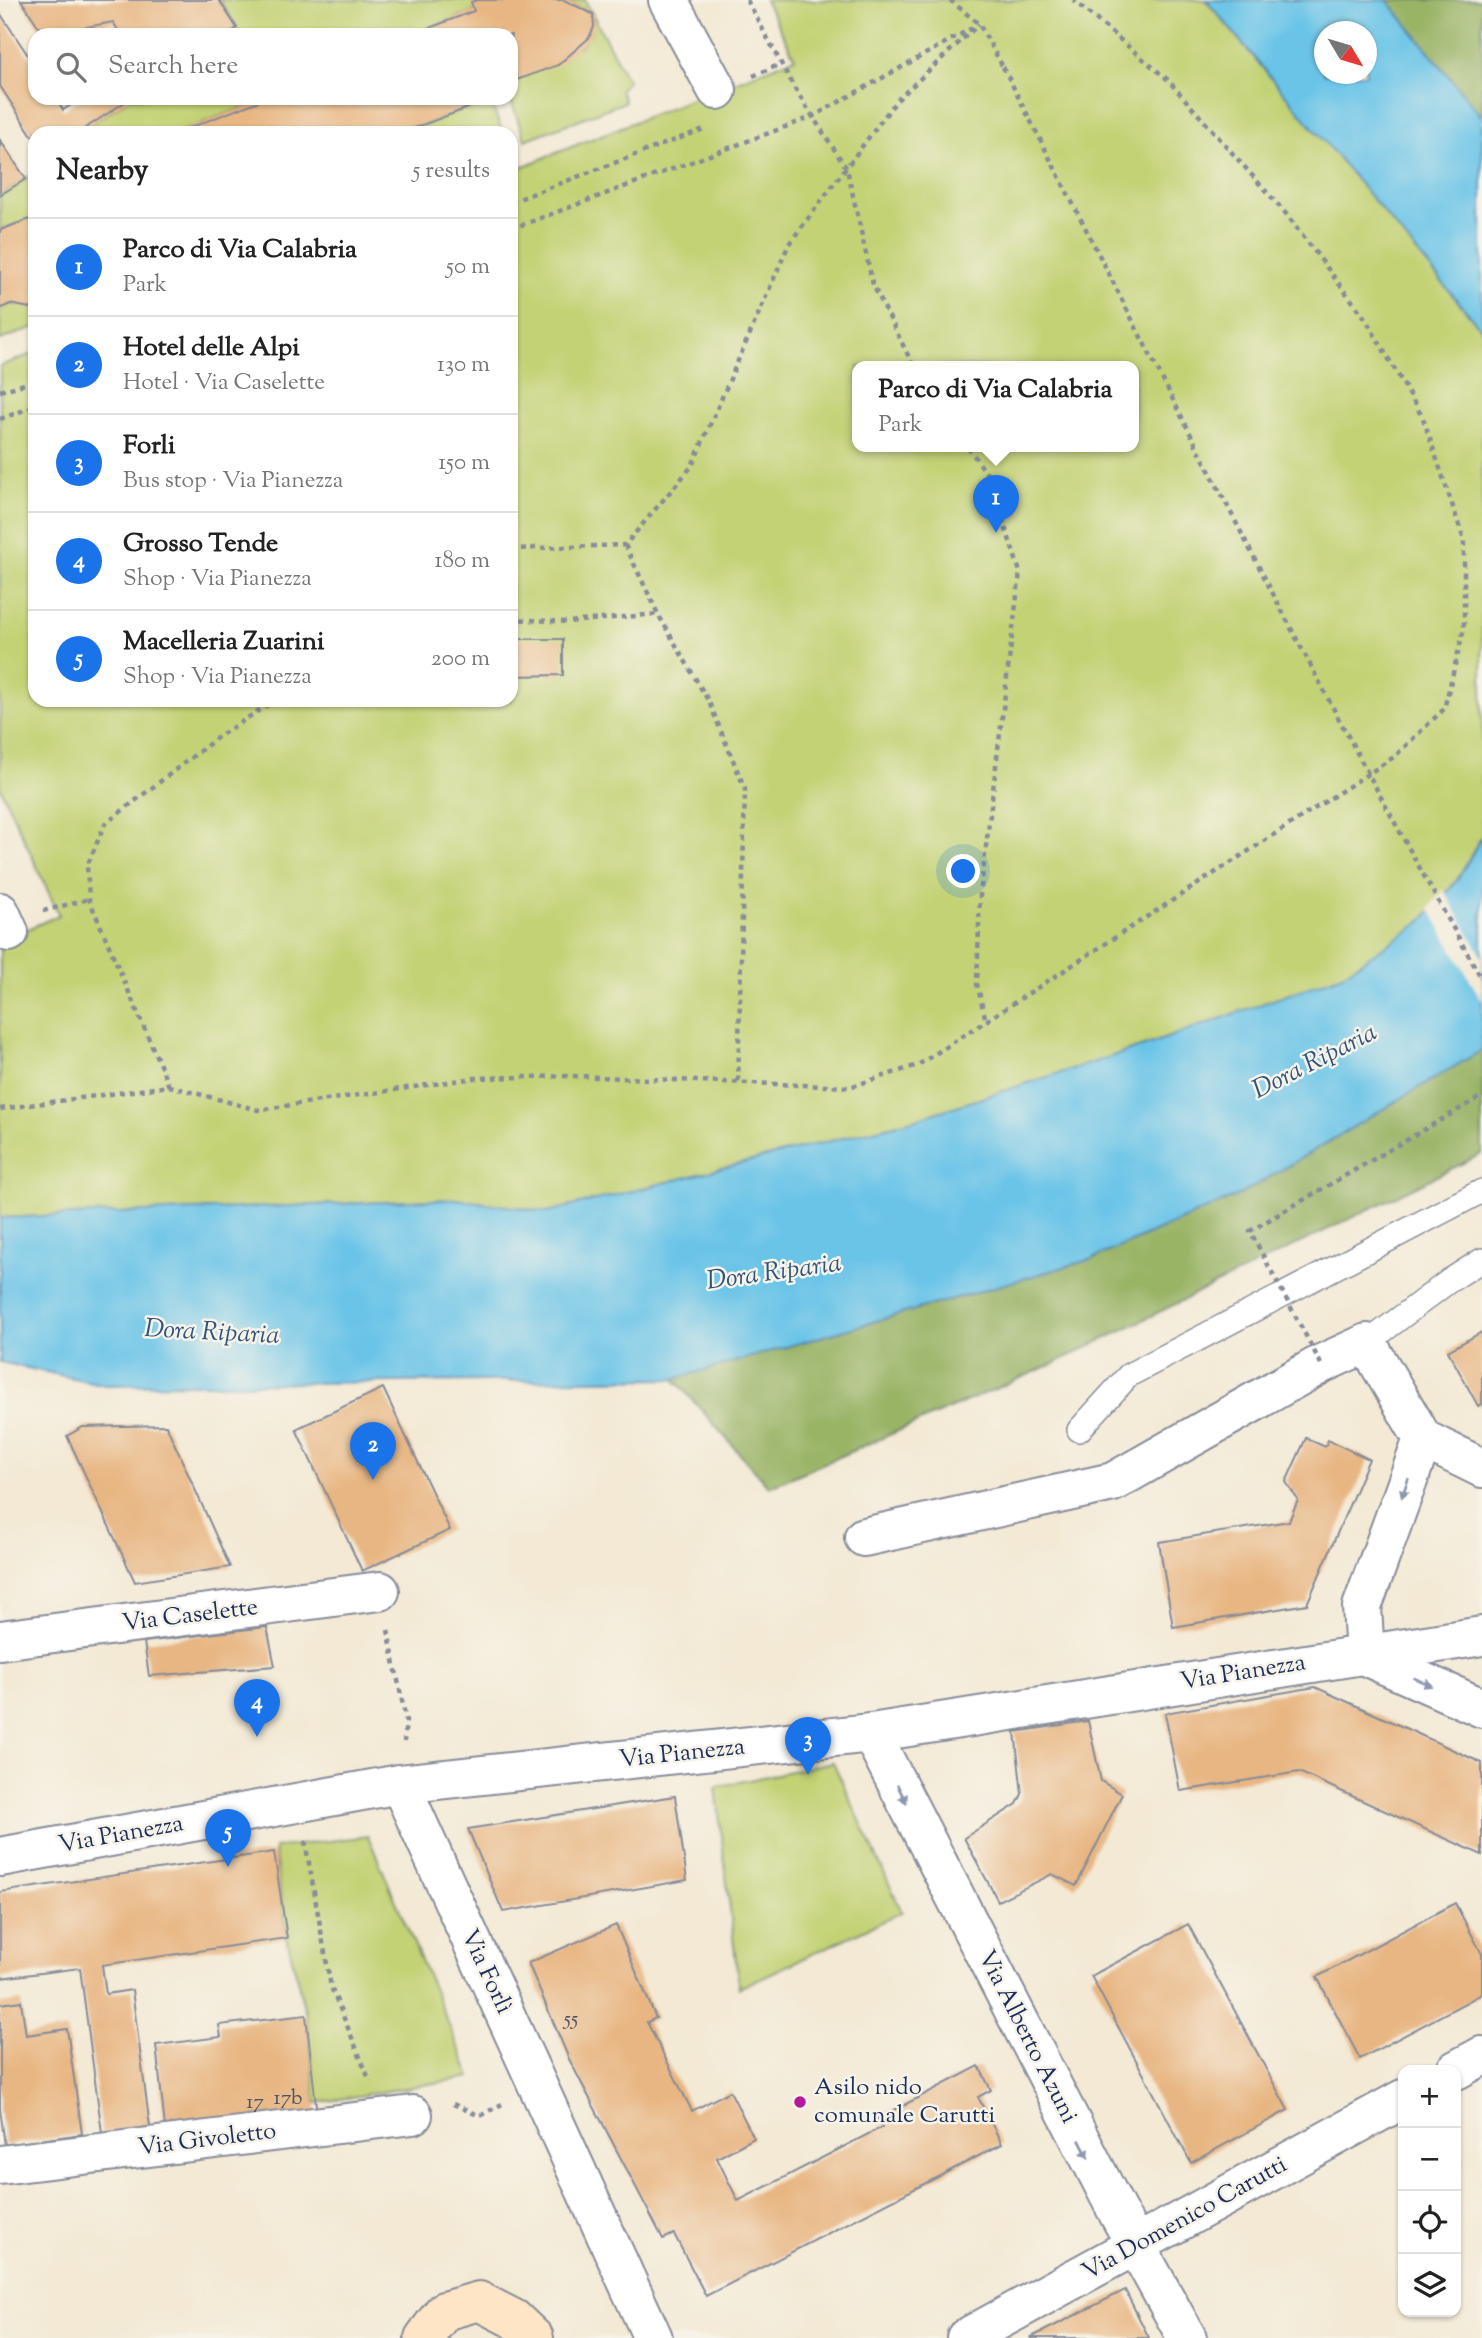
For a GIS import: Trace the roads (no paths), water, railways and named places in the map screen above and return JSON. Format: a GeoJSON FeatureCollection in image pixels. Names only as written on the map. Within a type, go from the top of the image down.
{"type":"FeatureCollection","features":[{"type":"Feature","properties":{"kind":"main road"},"geometry":{"type":"LineString","coordinates":[[424,2338],[444,2311],[479,2301],[514,2319],[534,2338]]}},
{"type":"Feature","properties":{"kind":"street"},"geometry":{"type":"LineString","coordinates":[[668,0],[717,90]]}},
{"type":"Feature","properties":{"kind":"street"},"geometry":{"type":"LineString","coordinates":[[864,1536],[1113,1482],[1321,1364],[1367,1343],[1423,1439],[1482,1468]]}},
{"type":"Feature","properties":{"kind":"street"},"geometry":{"type":"LineString","coordinates":[[1423,1439],[1362,1607],[1365,1656],[1482,1708]]}},
{"type":"Feature","properties":{"kind":"street","name":"Via Caselette"},"geometry":{"type":"LineString","coordinates":[[0,1640],[380,1591]]}},
{"type":"Feature","properties":{"kind":"street","name":"Via Pianezza"},"geometry":{"type":"LineString","coordinates":[[0,1857],[400,1784],[871,1733],[1482,1636]]}},
{"type":"Feature","properties":{"kind":"street","name":"Via Alberto Azuni"},"geometry":{"type":"LineString","coordinates":[[871,1733],[1135,2246],[1188,2338]]}},
{"type":"Feature","properties":{"kind":"street","name":"Via Forlì"},"geometry":{"type":"LineString","coordinates":[[400,1784],[653,2338]]}},
{"type":"Feature","properties":{"kind":"street"},"geometry":{"type":"LineString","coordinates":[[1461,2067],[1482,2056]]}},
{"type":"Feature","properties":{"kind":"street","name":"Via Domenico Carutti"},"geometry":{"type":"LineString","coordinates":[[966,2338],[1398,2102]]}},
{"type":"Feature","properties":{"kind":"street","name":"Via Givoletto"},"geometry":{"type":"LineString","coordinates":[[0,2165],[399,2117]]}},
{"type":"Feature","properties":{"kind":"lane"},"geometry":{"type":"LineString","coordinates":[[1079,1430],[1129,1375],[1482,1191]]}},
{"type":"Feature","properties":{"kind":"lane"},"geometry":{"type":"LineString","coordinates":[[1367,1343],[1449,1280],[1482,1260]]}},
{"type":"Feature","properties":{"kind":"water"},"geometry":{"type":"Polygon","coordinates":[[[1206,0],[1387,0],[1482,117],[1482,330],[1206,0]]]}},
{"type":"Feature","properties":{"kind":"water","name":"Dora Riparia"},"geometry":{"type":"Polygon","coordinates":[[[1482,836],[1482,1050],[1241,1194],[1092,1259],[674,1379],[105,1385],[0,1362],[0,1218],[457,1199],[548,1212],[910,1121],[1144,1046],[1340,976],[1421,922],[1458,879],[1482,836]]]}},
{"type":"Feature","properties":{"kind":"place","name":"Parco di Via Calabria"},"geometry":{"type":"Point","coordinates":[996,533]}},
{"type":"Feature","properties":{"kind":"place","name":"Hotel delle Alpi"},"geometry":{"type":"Point","coordinates":[373,1480]}},
{"type":"Feature","properties":{"kind":"place","name":"Grosso Tende"},"geometry":{"type":"Point","coordinates":[257,1737]}},
{"type":"Feature","properties":{"kind":"place","name":"Forli"},"geometry":{"type":"Point","coordinates":[808,1775]}},
{"type":"Feature","properties":{"kind":"place","name":"Macelleria Zuarini"},"geometry":{"type":"Point","coordinates":[228,1867]}},
{"type":"Feature","properties":{"kind":"place","name":"Asilo nido comunale Carutti"},"geometry":{"type":"Point","coordinates":[800,2102]}}]}
